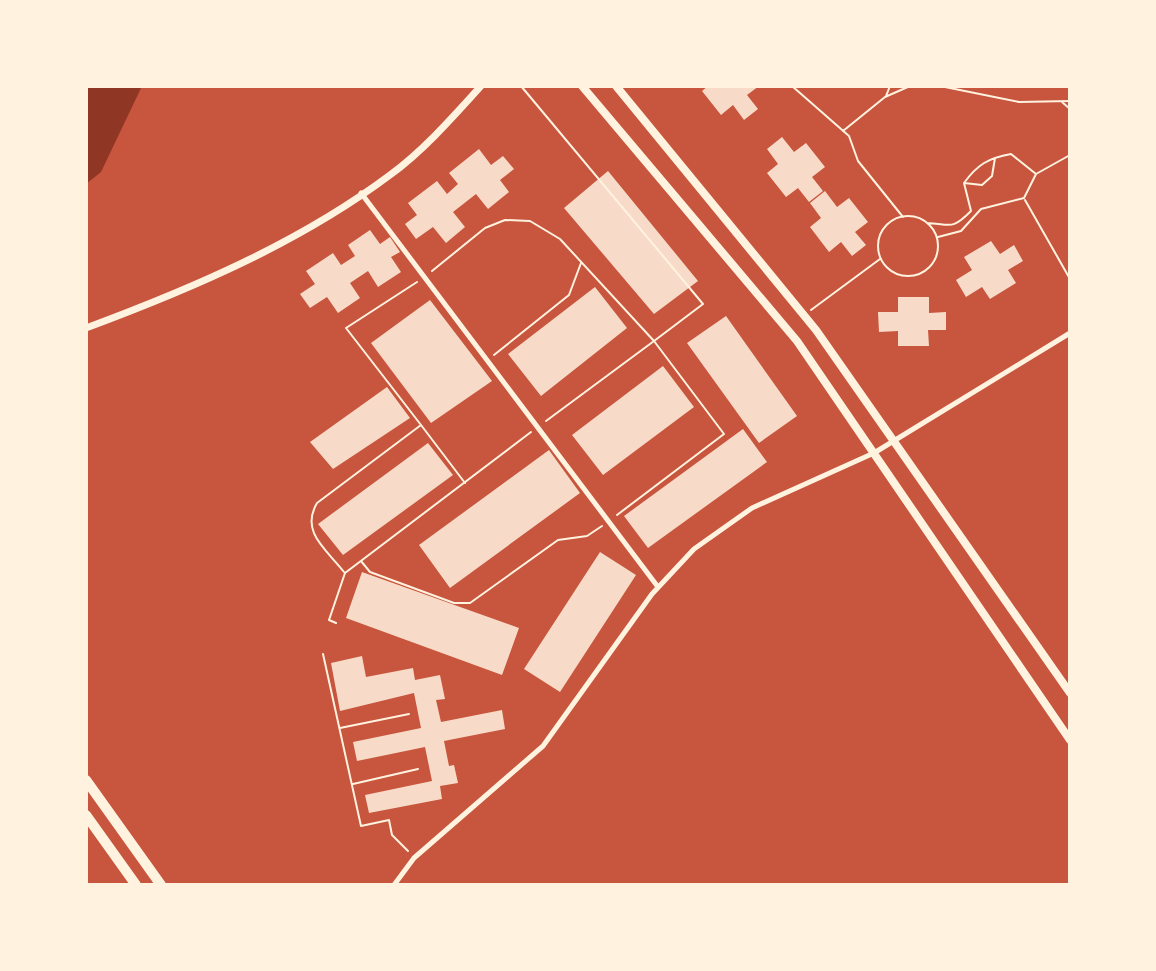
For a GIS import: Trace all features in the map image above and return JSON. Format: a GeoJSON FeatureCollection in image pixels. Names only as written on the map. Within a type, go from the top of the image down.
{"type":"FeatureCollection","features":[{"type":"Feature","properties":{"kind":"highway"},"geometry":{"type":"LineString","coordinates":[[86,780],[161,885]]}},
{"type":"Feature","properties":{"kind":"highway"},"geometry":{"type":"LineString","coordinates":[[86,815],[136,885]]}},
{"type":"Feature","properties":{"kind":"main road"},"geometry":{"type":"LineString","coordinates":[[582,86],[797,341],[1070,740]]}},
{"type":"Feature","properties":{"kind":"main road"},"geometry":{"type":"LineString","coordinates":[[616,86],[804,316],[896,441],[1070,693]]}},
{"type":"Feature","properties":{"kind":"street"},"geometry":{"type":"LineString","coordinates":[[86,328],[188,290],[311,225],[390,175],[481,86]]}},
{"type":"Feature","properties":{"kind":"street"},"geometry":{"type":"LineString","coordinates":[[361,193],[658,587]]}},
{"type":"Feature","properties":{"kind":"street"},"geometry":{"type":"LineString","coordinates":[[394,885],[414,858],[543,746],[658,587],[694,549],[752,508],[896,441],[1070,333]]}},
{"type":"Feature","properties":{"kind":"path"},"geometry":{"type":"LineString","coordinates":[[465,483],[346,328],[424,277],[485,228],[505,220],[530,221],[546,227],[654,341],[703,304],[521,86]]}},
{"type":"Feature","properties":{"kind":"path"},"geometry":{"type":"LineString","coordinates":[[792,86],[849,136],[858,161],[878,190],[903,217]]}},
{"type":"Feature","properties":{"kind":"path"},"geometry":{"type":"LineString","coordinates":[[885,97],[890,86]]}},
{"type":"Feature","properties":{"kind":"path"},"geometry":{"type":"LineString","coordinates":[[843,131],[885,97],[910,86]]}},
{"type":"Feature","properties":{"kind":"path"},"geometry":{"type":"LineString","coordinates":[[940,86],[983,97],[1070,101]]}},
{"type":"Feature","properties":{"kind":"path"},"geometry":{"type":"LineString","coordinates":[[1061,102],[1070,109]]}},
{"type":"Feature","properties":{"kind":"path"},"geometry":{"type":"LineString","coordinates":[[964,183],[976,166],[1011,154],[1036,174]]}},
{"type":"Feature","properties":{"kind":"path"},"geometry":{"type":"LineString","coordinates":[[937,237],[961,231],[981,209],[1024,198],[1036,174],[1070,155]]}},
{"type":"Feature","properties":{"kind":"path"},"geometry":{"type":"LineString","coordinates":[[964,183],[982,185],[992,176],[995,157]]}},
{"type":"Feature","properties":{"kind":"path"},"geometry":{"type":"LineString","coordinates":[[927,223],[937,237],[936,257],[931,266],[914,276],[894,273],[880,259],[877,250],[882,231],[903,217],[916,217],[947,228],[971,211],[971,200],[964,183]]}},
{"type":"Feature","properties":{"kind":"path"},"geometry":{"type":"LineString","coordinates":[[1024,198],[1070,279]]}},
{"type":"Feature","properties":{"kind":"path"},"geometry":{"type":"LineString","coordinates":[[804,316],[880,259]]}},
{"type":"Feature","properties":{"kind":"path"},"geometry":{"type":"LineString","coordinates":[[487,360],[569,295],[581,263]]}},
{"type":"Feature","properties":{"kind":"path"},"geometry":{"type":"LineString","coordinates":[[345,573],[310,530],[309,517],[317,503],[421,425]]}},
{"type":"Feature","properties":{"kind":"path"},"geometry":{"type":"LineString","coordinates":[[361,561],[370,572],[454,603],[470,603],[558,540],[587,536],[609,521]]}},
{"type":"Feature","properties":{"kind":"path"},"geometry":{"type":"LineString","coordinates":[[323,654],[361,826],[389,820],[392,835],[414,858]]}},
{"type":"Feature","properties":{"kind":"path"},"geometry":{"type":"LineString","coordinates":[[339,728],[409,714]]}},
{"type":"Feature","properties":{"kind":"path"},"geometry":{"type":"LineString","coordinates":[[351,784],[418,769]]}},
{"type":"Feature","properties":{"kind":"shaded area"},"geometry":{"type":"Polygon","coordinates":[[[86,86],[142,86],[101,172],[86,184],[86,86]]]}},
{"type":"Feature","properties":{"kind":"building"},"geometry":{"type":"Polygon","coordinates":[[[708,86],[759,86],[747,95],[758,109],[744,120],[733,105],[721,115],[702,91],[708,86]]]}},
{"type":"Feature","properties":{"kind":"building"},"geometry":{"type":"Polygon","coordinates":[[[782,137],[794,152],[806,143],[825,167],[812,177],[823,191],[809,202],[798,188],[786,197],[767,173],[778,164],[767,149],[782,137]]]}},
{"type":"Feature","properties":{"kind":"building"},"geometry":{"type":"Polygon","coordinates":[[[479,149],[491,165],[503,156],[514,169],[500,180],[509,192],[488,209],[476,194],[453,212],[465,227],[446,243],[433,227],[416,239],[405,224],[417,215],[408,203],[437,181],[447,194],[458,184],[449,173],[479,149]]]}},
{"type":"Feature","properties":{"kind":"building"},"geometry":{"type":"Polygon","coordinates":[[[608,171],[698,281],[654,314],[564,208],[608,171]]]}},
{"type":"Feature","properties":{"kind":"building"},"geometry":{"type":"Polygon","coordinates":[[[825,191],[837,207],[849,198],[868,222],[855,232],[866,245],[852,256],[841,242],[829,252],[810,227],[821,218],[810,203],[825,191]]]}},
{"type":"Feature","properties":{"kind":"building"},"geometry":{"type":"Polygon","coordinates":[[[370,230],[380,244],[390,237],[400,252],[391,257],[401,272],[378,287],[368,271],[350,283],[360,298],[338,313],[327,297],[310,308],[300,294],[315,284],[306,271],[333,253],[341,265],[355,256],[348,245],[370,230]]]}},
{"type":"Feature","properties":{"kind":"building"},"geometry":{"type":"Polygon","coordinates":[[[991,241],[1000,254],[1014,245],[1023,261],[1008,270],[1016,283],[990,299],[982,287],[966,297],[956,280],[972,270],[964,257],[991,241]]]}},
{"type":"Feature","properties":{"kind":"building"},"geometry":{"type":"Polygon","coordinates":[[[595,287],[627,328],[541,396],[508,354],[595,287]]]}},
{"type":"Feature","properties":{"kind":"building"},"geometry":{"type":"Polygon","coordinates":[[[898,297],[929,297],[929,313],[946,312],[946,330],[928,330],[929,346],[898,346],[898,331],[879,332],[878,312],[898,312],[898,297]]]}},
{"type":"Feature","properties":{"kind":"building"},"geometry":{"type":"Polygon","coordinates":[[[430,300],[492,381],[431,423],[371,343],[430,300]]]}},
{"type":"Feature","properties":{"kind":"building"},"geometry":{"type":"Polygon","coordinates":[[[726,316],[797,416],[759,443],[687,343],[726,316]]]}},
{"type":"Feature","properties":{"kind":"building"},"geometry":{"type":"Polygon","coordinates":[[[663,366],[694,407],[603,475],[572,435],[663,366]]]}},
{"type":"Feature","properties":{"kind":"building"},"geometry":{"type":"Polygon","coordinates":[[[387,387],[410,418],[333,469],[310,442],[387,387]]]}},
{"type":"Feature","properties":{"kind":"building"},"geometry":{"type":"Polygon","coordinates":[[[743,429],[767,462],[648,548],[624,516],[743,429]]]}},
{"type":"Feature","properties":{"kind":"building"},"geometry":{"type":"Polygon","coordinates":[[[428,443],[453,475],[343,555],[318,524],[428,443]]]}},
{"type":"Feature","properties":{"kind":"building"},"geometry":{"type":"Polygon","coordinates":[[[549,450],[580,493],[450,588],[419,545],[549,450]]]}},
{"type":"Feature","properties":{"kind":"building"},"geometry":{"type":"Polygon","coordinates":[[[600,552],[636,575],[560,692],[524,669],[600,552]]]}},
{"type":"Feature","properties":{"kind":"building"},"geometry":{"type":"Polygon","coordinates":[[[362,572],[519,628],[502,675],[346,618],[362,572]]]}},
{"type":"Feature","properties":{"kind":"building"},"geometry":{"type":"Polygon","coordinates":[[[362,656],[366,677],[413,668],[415,680],[440,675],[445,699],[436,700],[441,722],[502,710],[505,729],[444,741],[449,766],[454,765],[458,783],[440,786],[442,799],[369,813],[365,795],[432,781],[425,747],[357,761],[353,742],[421,728],[414,693],[340,711],[331,663],[362,656]]]}}]}
